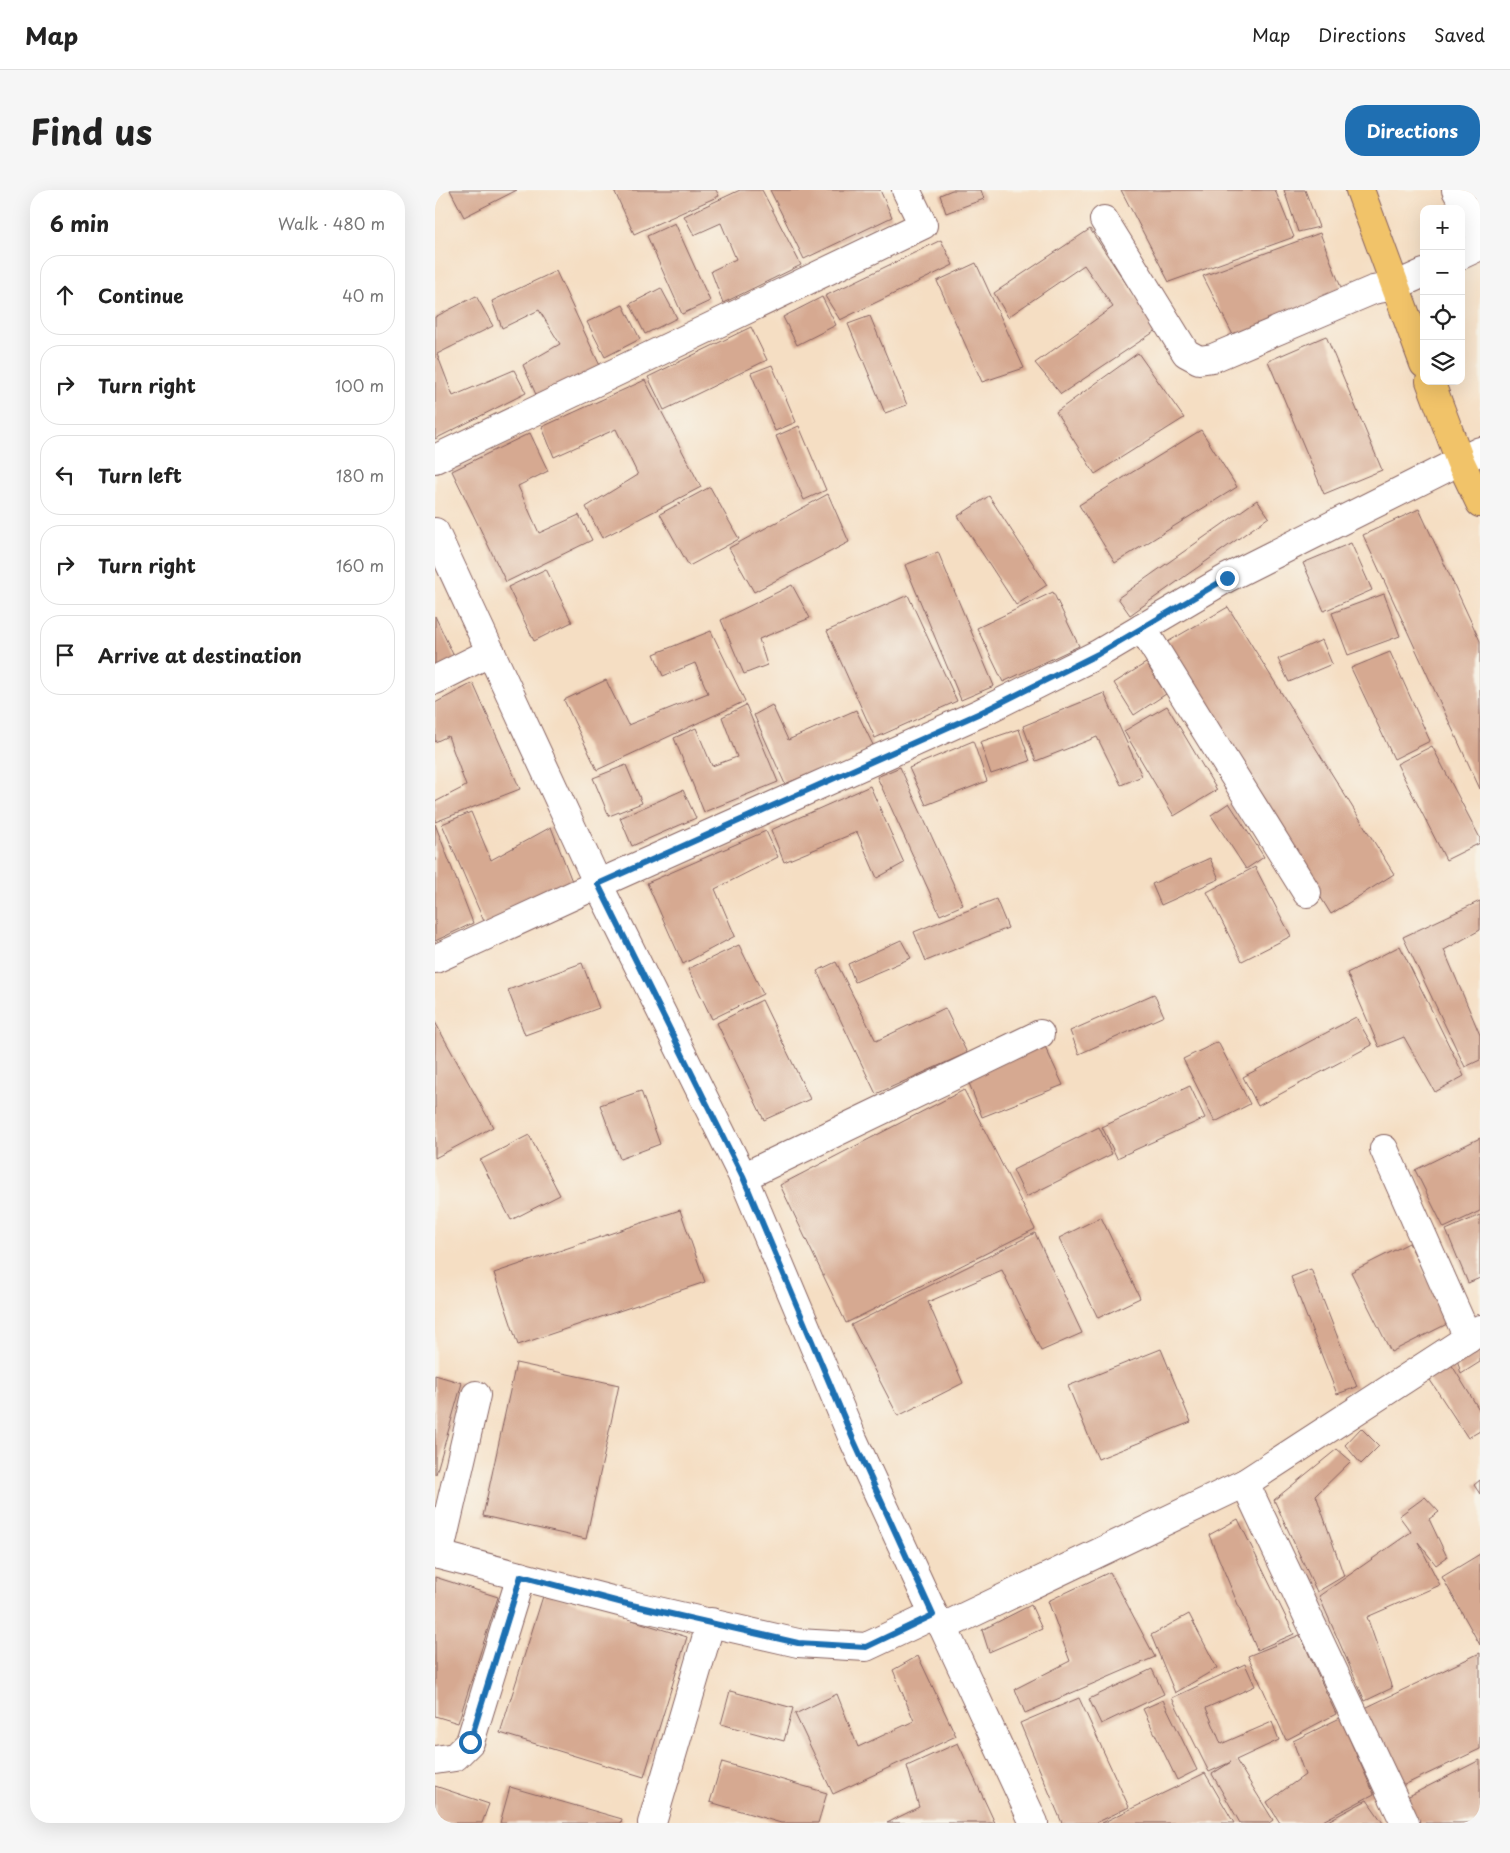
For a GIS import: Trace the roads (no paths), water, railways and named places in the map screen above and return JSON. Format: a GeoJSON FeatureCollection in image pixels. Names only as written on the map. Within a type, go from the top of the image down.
{"type":"FeatureCollection","features":[{"type":"Feature","properties":{"kind":"main road"},"geometry":{"type":"LineString","coordinates":[[1360,190],[1420,353]]}},
{"type":"Feature","properties":{"kind":"main road"},"geometry":{"type":"LineString","coordinates":[[1432,385],[1470,456],[1480,503]]}},
{"type":"Feature","properties":{"kind":"street"},"geometry":{"type":"LineString","coordinates":[[435,459],[923,225],[906,190]]}},
{"type":"Feature","properties":{"kind":"street"},"geometry":{"type":"LineString","coordinates":[[1456,190],[1480,237],[1478,247],[1465,253]]}},
{"type":"Feature","properties":{"kind":"street"},"geometry":{"type":"LineString","coordinates":[[1105,220],[1186,353],[1199,360],[1213,358],[1373,290],[1395,286],[1420,275]]}},
{"type":"Feature","properties":{"kind":"street"},"geometry":{"type":"LineString","coordinates":[[435,959],[980,713],[1098,654],[1227,578],[1470,456]]}},
{"type":"Feature","properties":{"kind":"street"},"geometry":{"type":"LineString","coordinates":[[435,532],[598,884],[743,1177],[853,1439],[1034,1823]]}},
{"type":"Feature","properties":{"kind":"street"},"geometry":{"type":"LineString","coordinates":[[1142,628],[1307,894]]}},
{"type":"Feature","properties":{"kind":"street"},"geometry":{"type":"LineString","coordinates":[[435,680],[491,652]]}},
{"type":"Feature","properties":{"kind":"street"},"geometry":{"type":"LineString","coordinates":[[743,1177],[1041,1034]]}},
{"type":"Feature","properties":{"kind":"street"},"geometry":{"type":"LineString","coordinates":[[476,1395],[437,1554],[623,1603],[798,1643],[866,1647],[938,1621],[1245,1482],[1474,1333],[1384,1149]]}},
{"type":"Feature","properties":{"kind":"street"},"geometry":{"type":"LineString","coordinates":[[1245,1482],[1405,1823]]}},
{"type":"Feature","properties":{"kind":"street"},"geometry":{"type":"LineString","coordinates":[[435,1760],[455,1757],[470,1742],[521,1576]]}},
{"type":"Feature","properties":{"kind":"street"},"geometry":{"type":"LineString","coordinates":[[652,1823],[711,1622]]}}]}
